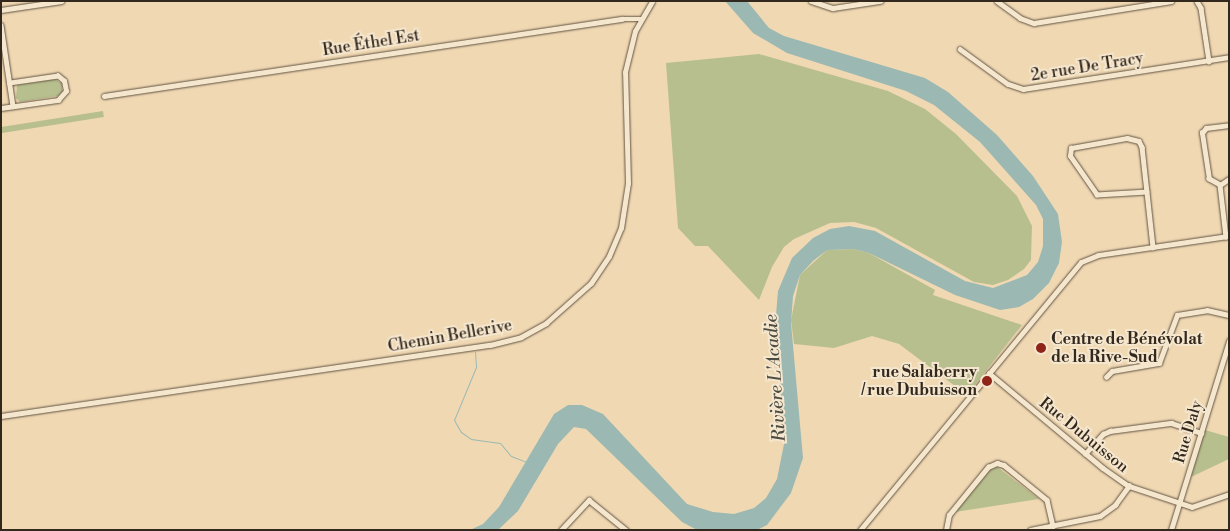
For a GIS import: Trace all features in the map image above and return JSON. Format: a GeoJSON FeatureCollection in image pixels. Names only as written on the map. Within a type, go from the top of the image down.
{"type":"FeatureCollection","features":[{"type":"Feature","properties":{"kind":"street"},"geometry":{"type":"LineString","coordinates":[[1,10],[61,1]]}},
{"type":"Feature","properties":{"kind":"street","name":"Chemin Bellerive"},"geometry":{"type":"LineString","coordinates":[[1,416],[490,345],[521,337],[546,323],[591,283],[609,257],[621,228],[628,183],[625,77],[631,44],[641,19],[652,1]]}},
{"type":"Feature","properties":{"kind":"street"},"geometry":{"type":"LineString","coordinates":[[811,1],[833,8],[880,1]]}},
{"type":"Feature","properties":{"kind":"street"},"geometry":{"type":"LineString","coordinates":[[997,1],[1024,20],[1034,23],[1171,1]]}},
{"type":"Feature","properties":{"kind":"street"},"geometry":{"type":"LineString","coordinates":[[1004,6],[1007,1]]}},
{"type":"Feature","properties":{"kind":"street"},"geometry":{"type":"LineString","coordinates":[[1197,1],[1201,8],[1209,60]]}},
{"type":"Feature","properties":{"kind":"street","name":"Rue Éthel Est"},"geometry":{"type":"LineString","coordinates":[[104,96],[622,18],[641,19]]}},
{"type":"Feature","properties":{"kind":"street"},"geometry":{"type":"LineString","coordinates":[[1,25],[13,106]]}},
{"type":"Feature","properties":{"kind":"street","name":"2e rue De Tracy"},"geometry":{"type":"LineString","coordinates":[[960,49],[1008,84],[1023,89],[1229,57]]}},
{"type":"Feature","properties":{"kind":"street"},"geometry":{"type":"LineString","coordinates":[[1,108],[61,99],[66,86],[58,76],[10,82]]}},
{"type":"Feature","properties":{"kind":"street"},"geometry":{"type":"LineString","coordinates":[[1220,186],[1208,179],[1202,133],[1206,128],[1229,125]]}},
{"type":"Feature","properties":{"kind":"street"},"geometry":{"type":"LineString","coordinates":[[1147,192],[1097,195],[1070,156],[1071,148],[1136,139],[1142,147],[1147,192],[1153,247]]}},
{"type":"Feature","properties":{"kind":"street"},"geometry":{"type":"LineString","coordinates":[[1220,186],[1229,179]]}},
{"type":"Feature","properties":{"kind":"street"},"geometry":{"type":"LineString","coordinates":[[860,530],[1083,260],[1098,255],[1227,237],[1220,186]]}},
{"type":"Feature","properties":{"kind":"street"},"geometry":{"type":"LineString","coordinates":[[1106,377],[1112,371],[1159,362],[1177,315],[1207,310],[1229,315]]}},
{"type":"Feature","properties":{"kind":"street","name":"Rue Daly"},"geometry":{"type":"LineString","coordinates":[[1171,530],[1229,341]]}},
{"type":"Feature","properties":{"kind":"street","name":"Rue Dubuisson"},"geometry":{"type":"LineString","coordinates":[[989,373],[1085,454],[1129,486],[1179,504],[1198,507],[1229,494]]}},
{"type":"Feature","properties":{"kind":"street"},"geometry":{"type":"LineString","coordinates":[[1085,454],[1103,434],[1110,431],[1171,423],[1201,433]]}},
{"type":"Feature","properties":{"kind":"street"},"geometry":{"type":"LineString","coordinates":[[946,530],[949,514],[990,465],[996,463],[1004,465],[1048,502],[1053,526]]}},
{"type":"Feature","properties":{"kind":"street"},"geometry":{"type":"LineString","coordinates":[[1030,530],[1103,514],[1117,502],[1129,486]]}},
{"type":"Feature","properties":{"kind":"street"},"geometry":{"type":"LineString","coordinates":[[561,530],[589,500],[626,530]]}},
{"type":"Feature","properties":{"kind":"green space"},"geometry":{"type":"Polygon","coordinates":[[[759,54],[888,91],[925,109],[956,134],[1017,196],[1032,226],[1031,260],[1024,269],[1008,280],[993,285],[974,282],[876,228],[854,222],[830,223],[794,239],[784,247],[772,267],[759,300],[708,246],[695,246],[678,228],[666,63],[759,54]]]}},
{"type":"Feature","properties":{"kind":"green space"},"geometry":{"type":"Polygon","coordinates":[[[55,79],[62,84],[62,92],[58,96],[20,102],[16,98],[17,85],[55,79]]]}},
{"type":"Feature","properties":{"kind":"green space"},"geometry":{"type":"Polygon","coordinates":[[[103,111],[104,117],[2,133],[1,127],[103,111]]]}},
{"type":"Feature","properties":{"kind":"green space"},"geometry":{"type":"Polygon","coordinates":[[[854,249],[869,253],[935,290],[933,295],[1022,325],[967,395],[899,344],[872,336],[834,348],[794,344],[791,320],[800,275],[827,250],[854,249]]]}},
{"type":"Feature","properties":{"kind":"green space"},"geometry":{"type":"Polygon","coordinates":[[[1205,430],[1229,437],[1229,459],[1191,477],[1205,430]]]}},
{"type":"Feature","properties":{"kind":"green space"},"geometry":{"type":"Polygon","coordinates":[[[996,466],[1039,499],[955,512],[991,469],[996,466]]]}},
{"type":"Feature","properties":{"kind":"water"},"geometry":{"type":"Polygon","coordinates":[[[725,1],[747,1],[769,28],[784,36],[925,78],[948,92],[997,135],[1033,176],[1058,214],[1062,242],[1059,263],[1049,283],[1033,299],[1019,307],[1000,310],[955,295],[869,253],[854,249],[827,250],[813,261],[800,275],[793,296],[791,323],[803,458],[791,493],[767,525],[757,530],[697,530],[682,522],[586,429],[574,427],[558,444],[518,511],[498,530],[470,530],[483,524],[499,507],[554,414],[568,405],[582,405],[603,414],[687,504],[713,512],[734,514],[754,508],[766,498],[777,479],[785,439],[775,327],[778,291],[792,258],[813,238],[830,229],[849,226],[875,231],[965,281],[993,288],[1027,275],[1038,262],[1043,246],[1043,219],[1036,205],[980,142],[934,105],[906,91],[787,53],[753,33],[725,1]]]}},
{"type":"Feature","properties":{"kind":"waterway"},"geometry":{"type":"LineString","coordinates":[[475,352],[476,367],[454,420],[461,432],[471,439],[500,443],[511,456],[527,462]]}},
{"type":"Feature","properties":{"kind":"place","name":"Centre de Bénévolat de la Rive-Sud"},"geometry":{"type":"Point","coordinates":[1041,348]}},
{"type":"Feature","properties":{"kind":"place","name":"rue Salaberry / rue Dubuisson"},"geometry":{"type":"Point","coordinates":[987,381]}},
{"type":"Feature","properties":{"kind":"water label","name":"Rivière L'Acadie"},"geometry":{"type":"Point","coordinates":[776,378]}}]}
